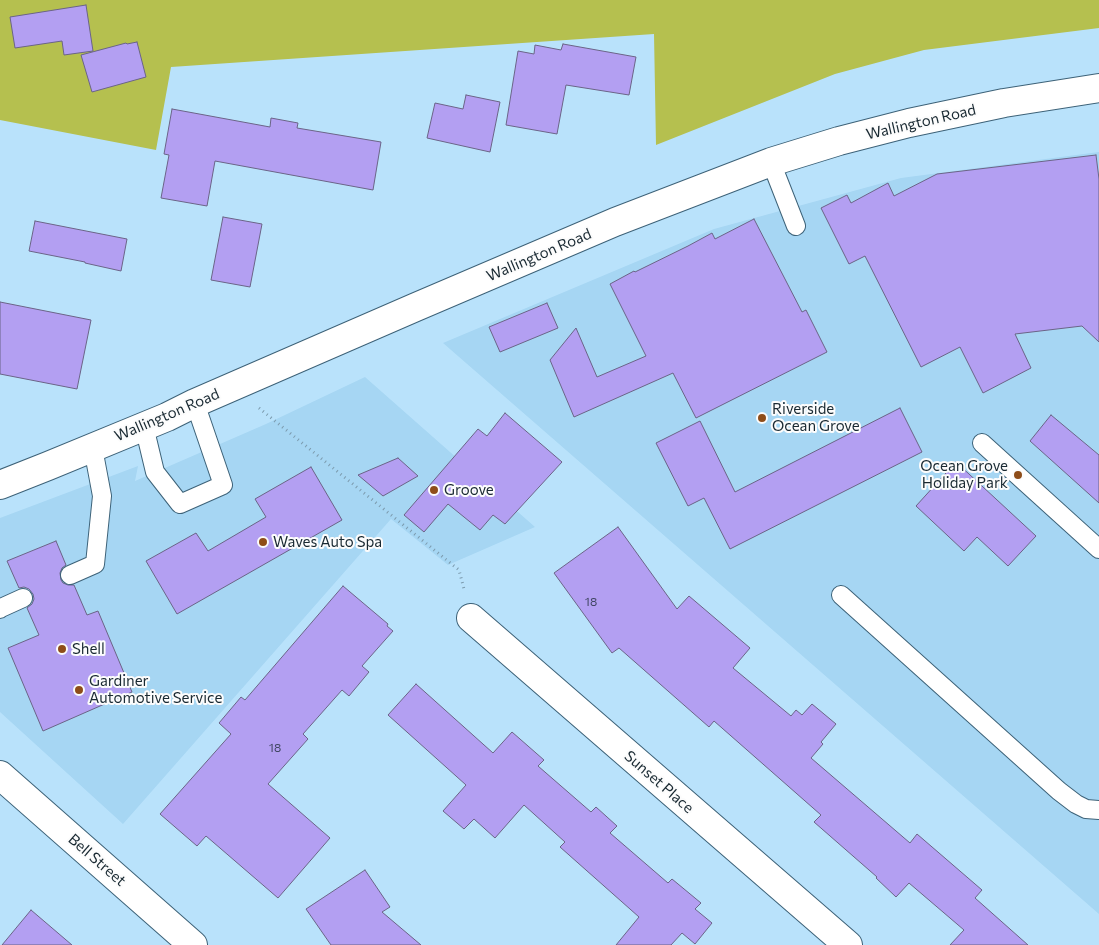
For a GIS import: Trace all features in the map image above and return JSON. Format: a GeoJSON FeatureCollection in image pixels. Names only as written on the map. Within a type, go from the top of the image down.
{"type":"FeatureCollection","features":[{"type":"Feature","properties":{"kind":"street","name":"Wallington Road"},"geometry":{"type":"LineString","coordinates":[[0,485],[93,448],[615,222],[771,162],[839,141],[909,123],[1099,88]]}},
{"type":"Feature","properties":{"kind":"street","name":"Sunset Place"},"geometry":{"type":"LineString","coordinates":[[471,618],[848,945]]}},
{"type":"Feature","properties":{"kind":"street","name":"Bell Street"},"geometry":{"type":"LineString","coordinates":[[0,775],[193,945]]}},
{"type":"Feature","properties":{"kind":"lane"},"geometry":{"type":"LineString","coordinates":[[771,162],[796,226]]}},
{"type":"Feature","properties":{"kind":"lane"},"geometry":{"type":"LineString","coordinates":[[144,426],[155,472],[180,504],[223,485],[195,403]]}},
{"type":"Feature","properties":{"kind":"lane"},"geometry":{"type":"LineString","coordinates":[[982,443],[1099,548]]}},
{"type":"Feature","properties":{"kind":"lane"},"geometry":{"type":"LineString","coordinates":[[70,576],[95,564],[102,496],[93,448]]}},
{"type":"Feature","properties":{"kind":"lane"},"geometry":{"type":"LineString","coordinates":[[842,595],[1059,791],[1086,809],[1099,810]]}},
{"type":"Feature","properties":{"kind":"lane"},"geometry":{"type":"LineString","coordinates":[[0,608],[23,598]]}},
{"type":"Feature","properties":{"kind":"path"},"geometry":{"type":"LineString","coordinates":[[232,387],[459,570],[471,618]]}},
{"type":"Feature","properties":{"kind":"shaded area","name":"Riverside Ocean Grove"},"geometry":{"type":"Polygon","coordinates":[[[1099,152],[1099,914],[443,343],[714,229],[901,178],[1099,152]]]}},
{"type":"Feature","properties":{"kind":"shaded area"},"geometry":{"type":"Polygon","coordinates":[[[365,377],[535,527],[448,565],[391,519],[123,824],[0,712],[0,518],[138,466],[135,481],[266,424],[365,377]]]}},
{"type":"Feature","properties":{"kind":"green space"},"geometry":{"type":"Polygon","coordinates":[[[0,0],[1099,0],[1099,28],[924,50],[835,74],[656,145],[654,34],[171,67],[156,150],[0,120],[0,0]]]}},
{"type":"Feature","properties":{"kind":"building"},"geometry":{"type":"Polygon","coordinates":[[[86,5],[93,51],[64,55],[62,41],[15,48],[10,17],[86,5]]]}},
{"type":"Feature","properties":{"kind":"building"},"geometry":{"type":"Polygon","coordinates":[[[137,42],[146,77],[92,92],[81,55],[126,43],[137,42]]]}},
{"type":"Feature","properties":{"kind":"building"},"geometry":{"type":"Polygon","coordinates":[[[563,44],[636,57],[629,95],[566,85],[557,134],[506,125],[518,51],[534,54],[535,45],[561,50],[563,44]]]}},
{"type":"Feature","properties":{"kind":"building"},"geometry":{"type":"Polygon","coordinates":[[[466,95],[500,102],[490,152],[427,138],[435,103],[463,109],[466,95]]]}},
{"type":"Feature","properties":{"kind":"building"},"geometry":{"type":"Polygon","coordinates":[[[172,109],[270,127],[271,118],[298,123],[297,128],[381,142],[373,190],[215,161],[207,206],[161,198],[169,155],[164,154],[172,109]]]}},
{"type":"Feature","properties":{"kind":"building"},"geometry":{"type":"Polygon","coordinates":[[[1096,155],[1099,179],[1099,342],[1082,326],[1015,334],[1031,368],[983,393],[960,347],[921,367],[865,256],[849,264],[821,208],[847,195],[851,203],[888,183],[894,196],[937,174],[1096,155]]]}},
{"type":"Feature","properties":{"kind":"building"},"geometry":{"type":"Polygon","coordinates":[[[223,217],[262,224],[250,287],[211,280],[223,217]]]}},
{"type":"Feature","properties":{"kind":"building"},"geometry":{"type":"Polygon","coordinates":[[[754,219],[802,312],[806,310],[827,352],[696,418],[673,373],[574,417],[550,360],[576,328],[597,377],[646,356],[610,284],[712,233],[715,239],[754,219]]]}},
{"type":"Feature","properties":{"kind":"building"},"geometry":{"type":"Polygon","coordinates":[[[35,221],[127,239],[121,271],[29,251],[35,221]]]}},
{"type":"Feature","properties":{"kind":"building"},"geometry":{"type":"Polygon","coordinates":[[[0,302],[91,320],[77,389],[0,374],[0,302]]]}},
{"type":"Feature","properties":{"kind":"building"},"geometry":{"type":"Polygon","coordinates":[[[547,303],[558,328],[500,352],[489,327],[547,303]]]}},
{"type":"Feature","properties":{"kind":"building"},"geometry":{"type":"Polygon","coordinates":[[[900,408],[922,452],[730,549],[704,498],[688,506],[656,443],[700,421],[735,492],[900,408]]]}},
{"type":"Feature","properties":{"kind":"building"},"geometry":{"type":"Polygon","coordinates":[[[505,413],[562,462],[505,524],[493,515],[480,530],[448,504],[424,532],[404,515],[478,429],[487,436],[505,413]]]}},
{"type":"Feature","properties":{"kind":"building"},"geometry":{"type":"Polygon","coordinates":[[[1051,415],[1099,455],[1099,503],[1030,441],[1051,415]]]}},
{"type":"Feature","properties":{"kind":"building"},"geometry":{"type":"Polygon","coordinates":[[[398,458],[418,476],[383,496],[358,475],[398,458]]]}},
{"type":"Feature","properties":{"kind":"building"},"geometry":{"type":"Polygon","coordinates":[[[956,462],[1036,536],[1008,566],[977,537],[964,551],[916,506],[956,462]]]}},
{"type":"Feature","properties":{"kind":"building","name":"Waves Auto Spa"},"geometry":{"type":"Polygon","coordinates":[[[311,467],[342,520],[177,614],[146,561],[196,533],[208,551],[266,517],[255,499],[311,467]]]}},
{"type":"Feature","properties":{"kind":"building"},"geometry":{"type":"Polygon","coordinates":[[[618,527],[677,609],[689,596],[750,648],[733,668],[791,716],[796,710],[802,715],[812,704],[836,724],[811,758],[910,843],[917,834],[982,890],[975,898],[1028,945],[950,945],[964,930],[909,883],[896,897],[877,877],[814,822],[821,815],[714,721],[709,727],[619,648],[612,653],[554,573],[618,527]]]}},
{"type":"Feature","properties":{"kind":"building"},"geometry":{"type":"Polygon","coordinates":[[[56,541],[66,565],[60,573],[61,580],[68,585],[74,585],[87,615],[98,611],[132,692],[43,731],[8,648],[39,635],[27,608],[32,604],[33,594],[29,589],[19,588],[7,561],[56,541]]]}},
{"type":"Feature","properties":{"kind":"building"},"geometry":{"type":"Polygon","coordinates":[[[343,586],[388,624],[387,626],[393,631],[362,666],[369,672],[349,696],[342,690],[303,734],[308,739],[268,784],[330,838],[278,898],[206,836],[197,846],[160,814],[231,734],[219,723],[241,697],[245,700],[343,586]]]}},
{"type":"Feature","properties":{"kind":"building"},"geometry":{"type":"Polygon","coordinates":[[[416,684],[493,753],[512,732],[544,760],[538,766],[591,812],[596,807],[617,826],[610,833],[668,883],[672,879],[701,903],[695,909],[712,923],[695,944],[682,933],[671,945],[616,945],[639,917],[560,847],[565,842],[524,805],[495,838],[474,819],[464,829],[443,811],[466,785],[388,715],[416,684]]]}},
{"type":"Feature","properties":{"kind":"building"},"geometry":{"type":"Polygon","coordinates":[[[365,870],[390,907],[382,912],[421,945],[331,945],[306,909],[365,870]]]}},
{"type":"Feature","properties":{"kind":"building"},"geometry":{"type":"Polygon","coordinates":[[[31,910],[72,945],[2,945],[31,910]]]}},
{"type":"Feature","properties":{"kind":"place","name":"Riverside Ocean Grove"},"geometry":{"type":"Point","coordinates":[762,418]}},
{"type":"Feature","properties":{"kind":"place","name":"Ocean Grove Holiday Park"},"geometry":{"type":"Point","coordinates":[1018,475]}},
{"type":"Feature","properties":{"kind":"place","name":"Groove"},"geometry":{"type":"Point","coordinates":[434,490]}},
{"type":"Feature","properties":{"kind":"place","name":"Waves Auto Spa"},"geometry":{"type":"Point","coordinates":[263,542]}},
{"type":"Feature","properties":{"kind":"place","name":"Shell"},"geometry":{"type":"Point","coordinates":[62,649]}},
{"type":"Feature","properties":{"kind":"place","name":"Gardiner Automotive Service"},"geometry":{"type":"Point","coordinates":[79,690]}}]}
